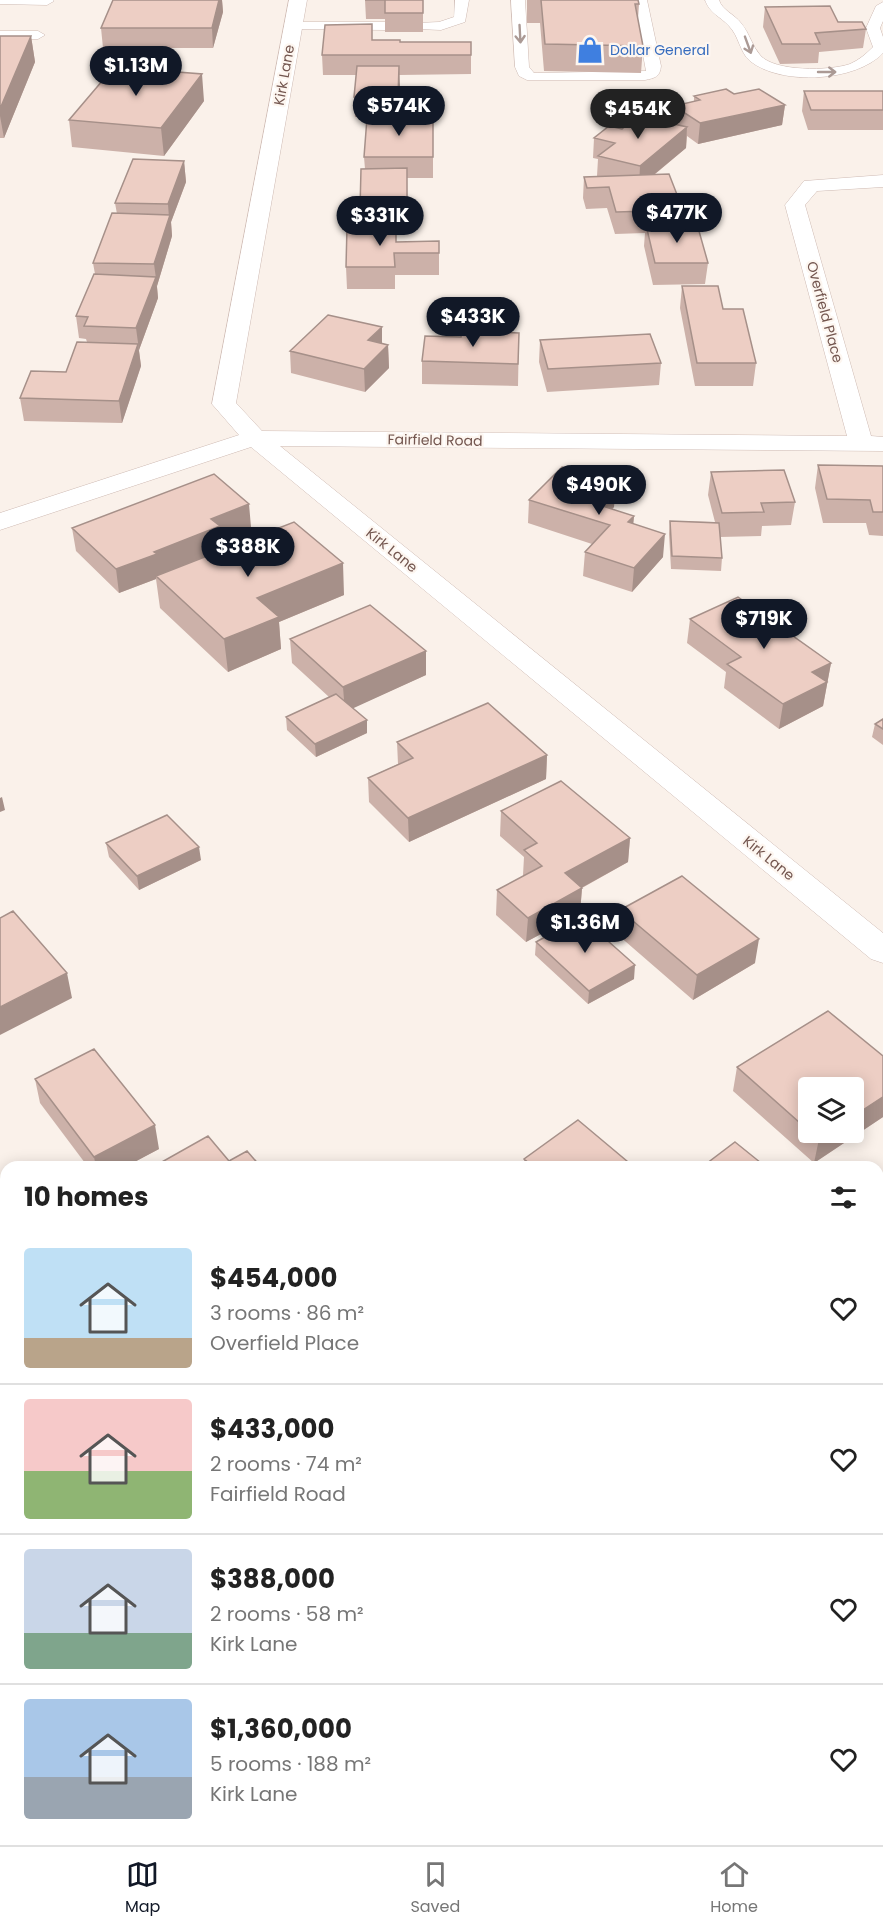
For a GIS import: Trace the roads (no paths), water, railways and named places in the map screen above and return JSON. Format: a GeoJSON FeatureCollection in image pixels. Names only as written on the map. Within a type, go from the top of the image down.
{"type":"FeatureCollection","features":[{"type":"Feature","properties":{"kind":"street","name":"Kirk Lane"},"geometry":{"type":"LineString","coordinates":[[298,0],[224,404],[255,438],[883,951]]}},
{"type":"Feature","properties":{"kind":"street","name":"Overfield Place"},"geometry":{"type":"LineString","coordinates":[[872,444],[795,206],[812,185],[883,181]]}},
{"type":"Feature","properties":{"kind":"street","name":"Fairfield Road"},"geometry":{"type":"LineString","coordinates":[[0,522],[255,438],[872,444]]}},
{"type":"Feature","properties":{"kind":"lane"},"geometry":{"type":"LineString","coordinates":[[0,0],[47,1]]}},
{"type":"Feature","properties":{"kind":"lane"},"geometry":{"type":"LineString","coordinates":[[423,27],[441,26],[460,19],[462,0]]}},
{"type":"Feature","properties":{"kind":"lane"},"geometry":{"type":"LineString","coordinates":[[518,0],[522,67],[524,73],[532,77],[645,76],[653,73],[654,66],[639,0]]}},
{"type":"Feature","properties":{"kind":"lane"},"geometry":{"type":"LineString","coordinates":[[712,0],[715,9],[731,17],[746,36],[753,57],[770,67],[789,72],[838,72],[857,67],[872,58],[880,48],[873,28],[883,6]]}},
{"type":"Feature","properties":{"kind":"lane"},"geometry":{"type":"LineString","coordinates":[[293,26],[385,26]]}},
{"type":"Feature","properties":{"kind":"lane"},"geometry":{"type":"LineString","coordinates":[[0,35],[38,35]]}},
{"type":"Feature","properties":{"kind":"place","name":"Dollar General"},"geometry":{"type":"Point","coordinates":[590,50]}}]}
